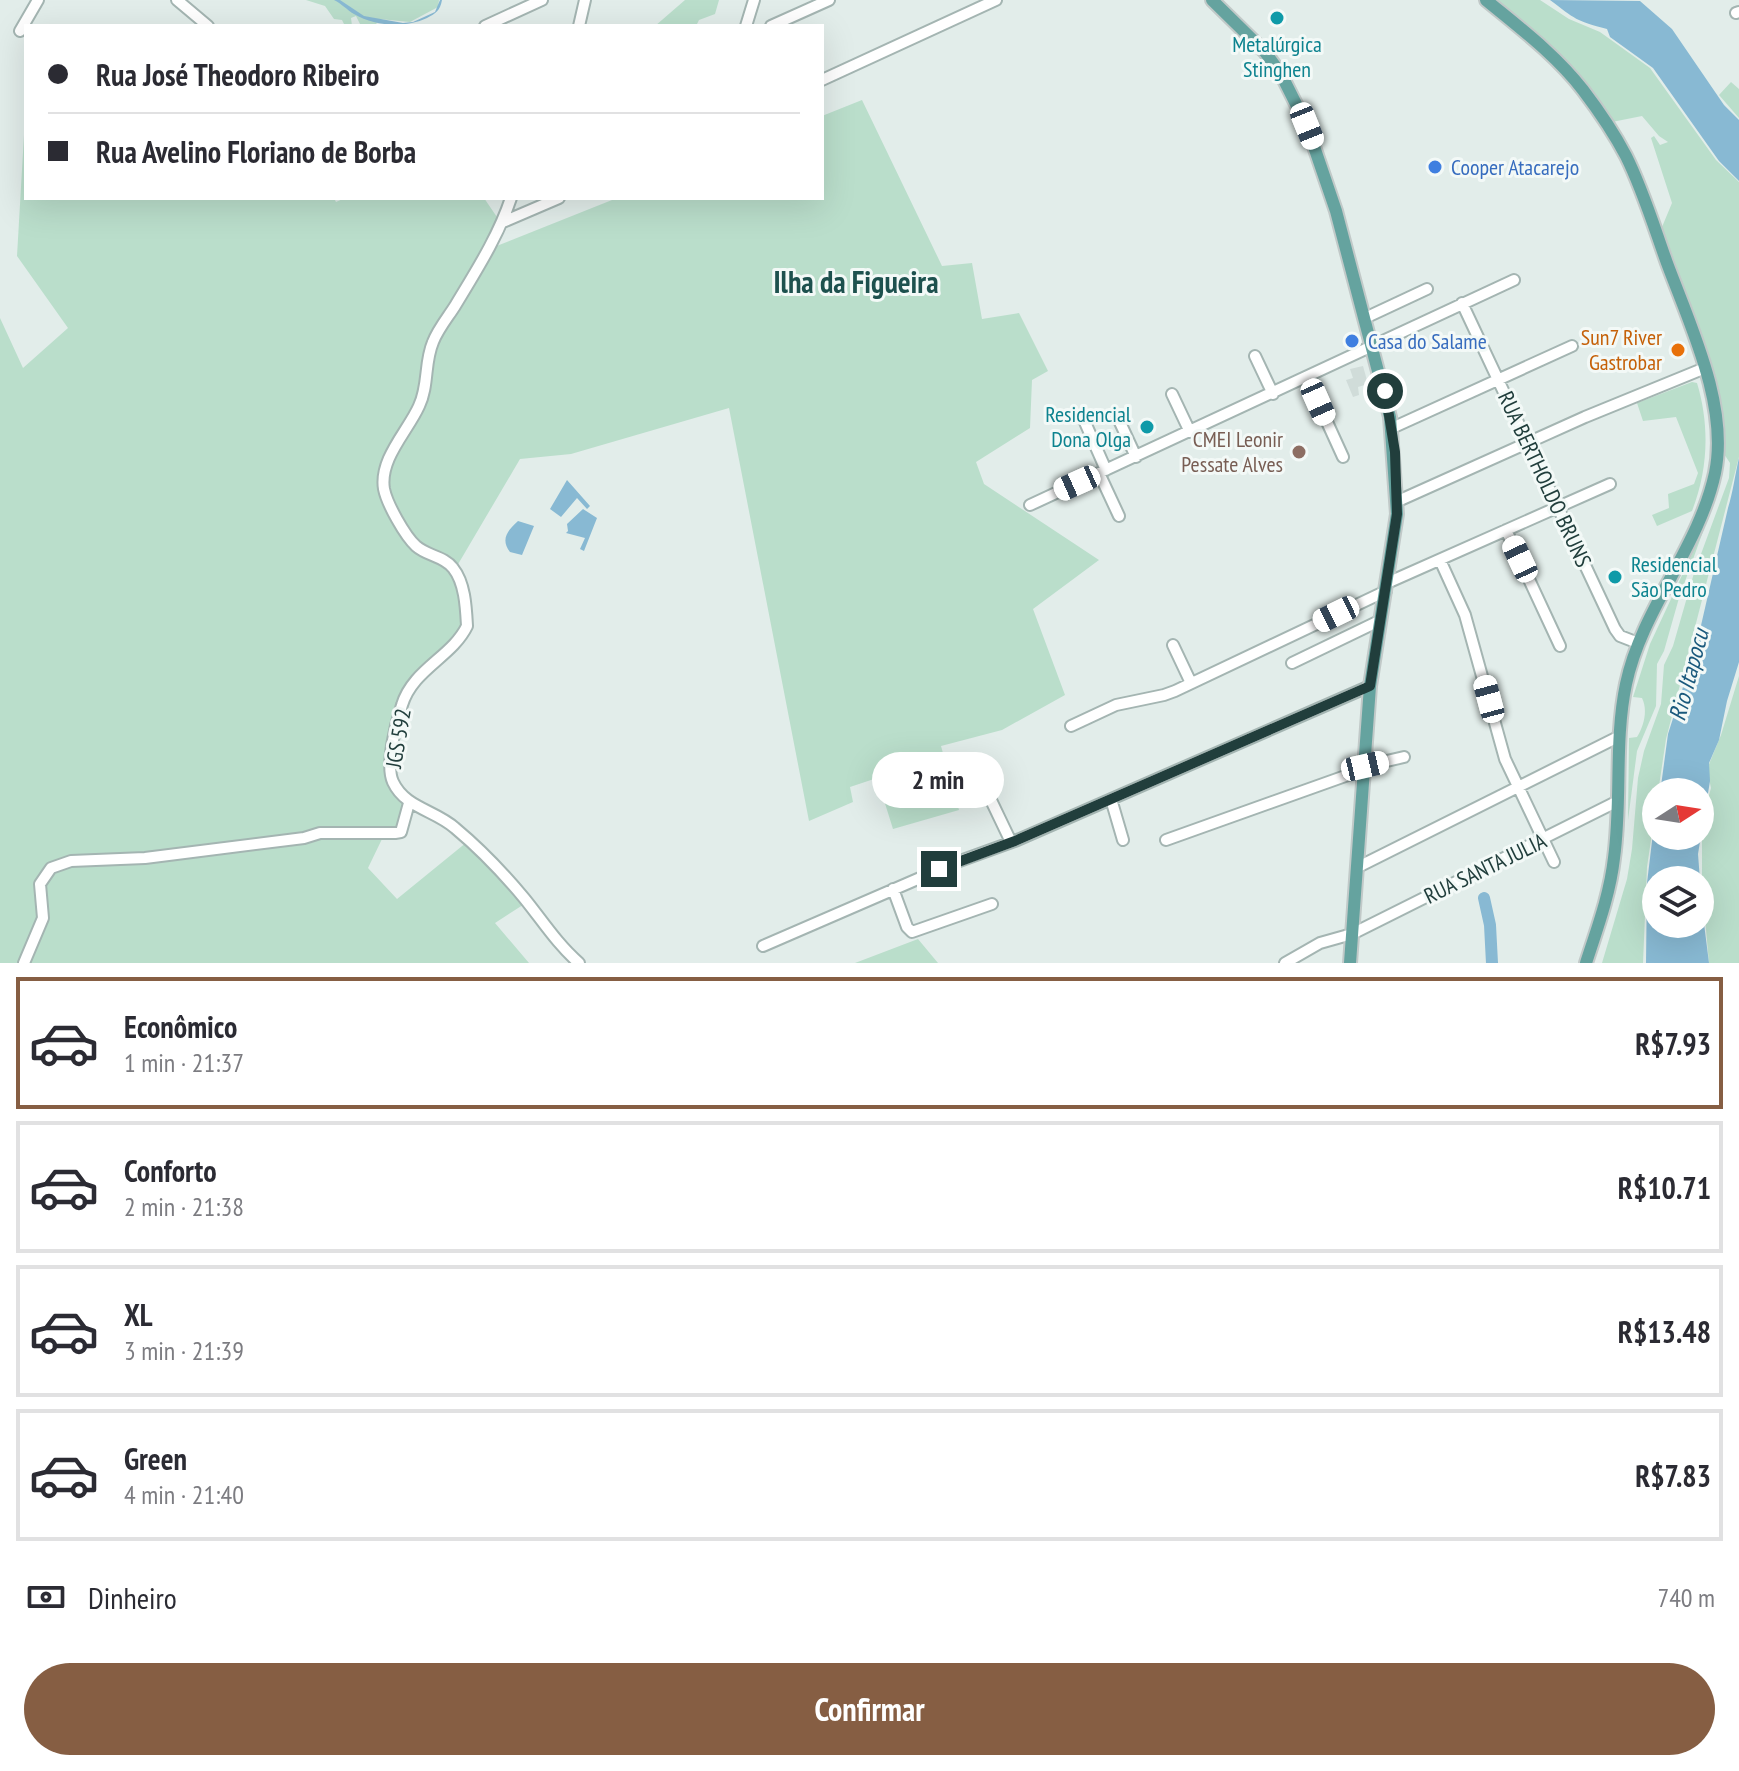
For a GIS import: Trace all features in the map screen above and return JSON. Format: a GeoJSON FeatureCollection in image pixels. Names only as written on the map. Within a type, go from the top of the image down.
{"type":"FeatureCollection","features":[{"type":"Feature","properties":{"kind":"main road"},"geometry":{"type":"LineString","coordinates":[[1212,0],[1265,52],[1281,74],[1307,126],[1328,183],[1392,428],[1398,501],[1394,550],[1379,621],[1370,686],[1350,963]]}},
{"type":"Feature","properties":{"kind":"main road"},"geometry":{"type":"LineString","coordinates":[[1486,0],[1566,69],[1621,145],[1639,184],[1705,368],[1716,426],[1715,473],[1701,513],[1638,643],[1627,681],[1620,736],[1612,871],[1586,963]]}},
{"type":"Feature","properties":{"kind":"street"},"geometry":{"type":"LineString","coordinates":[[24,24],[38,0]]}},
{"type":"Feature","properties":{"kind":"street"},"geometry":{"type":"LineString","coordinates":[[177,0],[206,24]]}},
{"type":"Feature","properties":{"kind":"street"},"geometry":{"type":"LineString","coordinates":[[489,24],[542,0]]}},
{"type":"Feature","properties":{"kind":"street"},"geometry":{"type":"LineString","coordinates":[[579,24],[585,0]]}},
{"type":"Feature","properties":{"kind":"street"},"geometry":{"type":"LineString","coordinates":[[747,24],[754,0]]}},
{"type":"Feature","properties":{"kind":"street"},"geometry":{"type":"LineString","coordinates":[[775,24],[829,0]]}},
{"type":"Feature","properties":{"kind":"street"},"geometry":{"type":"LineString","coordinates":[[824,79],[996,0]]}},
{"type":"Feature","properties":{"kind":"street"},"geometry":{"type":"LineString","coordinates":[[20,31],[24,24]]}},
{"type":"Feature","properties":{"kind":"street"},"geometry":{"type":"LineString","coordinates":[[503,222],[510,200]]}},
{"type":"Feature","properties":{"kind":"street"},"geometry":{"type":"LineString","coordinates":[[503,222],[554,200]]}},
{"type":"Feature","properties":{"kind":"street","name":"JGS 592"},"geometry":{"type":"LineString","coordinates":[[409,803],[395,787],[389,766],[402,703],[420,674],[456,644],[467,626],[458,576],[450,564],[415,546],[394,513],[383,485],[392,452],[411,425],[424,396],[427,359],[433,341],[503,222]]}},
{"type":"Feature","properties":{"kind":"street"},"geometry":{"type":"LineString","coordinates":[[1030,505],[1514,280]]}},
{"type":"Feature","properties":{"kind":"street"},"geometry":{"type":"LineString","coordinates":[[1365,318],[1427,289]]}},
{"type":"Feature","properties":{"kind":"street","name":"RUA BERTHOLDO BRUNS"},"geometry":{"type":"LineString","coordinates":[[1462,303],[1615,629],[1620,636],[1638,643]]}},
{"type":"Feature","properties":{"kind":"street"},"geometry":{"type":"LineString","coordinates":[[1392,428],[1572,346]]}},
{"type":"Feature","properties":{"kind":"street"},"geometry":{"type":"LineString","coordinates":[[1255,356],[1273,394]]}},
{"type":"Feature","properties":{"kind":"street"},"geometry":{"type":"LineString","coordinates":[[1398,501],[1705,368]]}},
{"type":"Feature","properties":{"kind":"street"},"geometry":{"type":"LineString","coordinates":[[1307,378],[1343,457]]}},
{"type":"Feature","properties":{"kind":"street"},"geometry":{"type":"LineString","coordinates":[[1172,394],[1190,432]]}},
{"type":"Feature","properties":{"kind":"street"},"geometry":{"type":"LineString","coordinates":[[1118,418],[1136,457]]}},
{"type":"Feature","properties":{"kind":"street"},"geometry":{"type":"LineString","coordinates":[[1084,420],[1119,516]]}},
{"type":"Feature","properties":{"kind":"street"},"geometry":{"type":"LineString","coordinates":[[1071,726],[1116,705],[1164,695],[1191,683],[1440,560],[1610,484]]}},
{"type":"Feature","properties":{"kind":"street"},"geometry":{"type":"LineString","coordinates":[[1506,530],[1560,646]]}},
{"type":"Feature","properties":{"kind":"street"},"geometry":{"type":"LineString","coordinates":[[1440,560],[1465,615],[1505,759],[1554,862]]}},
{"type":"Feature","properties":{"kind":"street"},"geometry":{"type":"LineString","coordinates":[[1292,663],[1379,621]]}},
{"type":"Feature","properties":{"kind":"street"},"geometry":{"type":"LineString","coordinates":[[1173,645],[1191,683]]}},
{"type":"Feature","properties":{"kind":"street"},"geometry":{"type":"LineString","coordinates":[[763,946],[1370,686]]}},
{"type":"Feature","properties":{"kind":"street"},"geometry":{"type":"LineString","coordinates":[[1358,867],[1620,736]]}},
{"type":"Feature","properties":{"kind":"street"},"geometry":{"type":"LineString","coordinates":[[1166,840],[1365,768],[1404,757]]}},
{"type":"Feature","properties":{"kind":"street"},"geometry":{"type":"LineString","coordinates":[[989,796],[1011,842]]}},
{"type":"Feature","properties":{"kind":"street"},"geometry":{"type":"LineString","coordinates":[[1111,799],[1123,840]]}},
{"type":"Feature","properties":{"kind":"street","name":"RUA SANTA JULIA"},"geometry":{"type":"LineString","coordinates":[[1285,963],[1320,943],[1352,934],[1618,801]]}},
{"type":"Feature","properties":{"kind":"street"},"geometry":{"type":"LineString","coordinates":[[24,963],[43,918],[40,884],[51,868],[57,865],[71,861],[160,856],[304,838],[320,833],[401,832],[409,803],[428,810],[455,827],[523,897],[550,933],[579,963]]}},
{"type":"Feature","properties":{"kind":"street"},"geometry":{"type":"LineString","coordinates":[[893,889],[907,927],[912,932],[992,904]]}},
{"type":"Feature","properties":{"kind":"shaded area"},"geometry":{"type":"Polygon","coordinates":[[[1363,366],[1368,384],[1358,387],[1359,395],[1353,397],[1346,380],[1353,378],[1350,369],[1363,366]]]}},
{"type":"Feature","properties":{"kind":"green space"},"geometry":{"type":"Polygon","coordinates":[[[306,0],[439,0],[438,7],[410,22],[379,19],[376,24],[360,24],[356,16],[351,18],[352,24],[344,24],[342,20],[334,19],[325,6],[306,0]]]}},
{"type":"Feature","properties":{"kind":"green space"},"geometry":{"type":"Polygon","coordinates":[[[685,0],[719,0],[715,14],[699,20],[697,24],[657,24],[685,0]]]}},
{"type":"Feature","properties":{"kind":"green space"},"geometry":{"type":"Polygon","coordinates":[[[1493,0],[1540,0],[1569,19],[1600,32],[1650,68],[1716,160],[1739,182],[1739,457],[1666,739],[1660,778],[1642,778],[1642,850],[1650,850],[1647,866],[1642,866],[1643,963],[1602,963],[1627,879],[1638,778],[1661,704],[1664,665],[1729,478],[1730,463],[1724,454],[1711,361],[1662,227],[1672,203],[1651,138],[1654,136],[1660,145],[1668,142],[1642,116],[1612,122],[1493,0]]]}},
{"type":"Feature","properties":{"kind":"green space"},"geometry":{"type":"Polygon","coordinates":[[[1731,82],[1739,89],[1739,118],[1719,95],[1731,82]]]}},
{"type":"Feature","properties":{"kind":"green space"},"geometry":{"type":"Polygon","coordinates":[[[862,100],[942,266],[972,263],[982,319],[1019,313],[1048,371],[1032,380],[1030,428],[976,462],[984,484],[1099,560],[1033,609],[1065,695],[1002,730],[941,746],[959,810],[893,829],[877,778],[850,787],[853,802],[809,821],[729,408],[571,454],[520,459],[457,566],[466,628],[417,672],[386,766],[410,806],[401,830],[382,839],[368,868],[397,899],[467,842],[526,903],[495,923],[529,963],[0,963],[0,318],[23,368],[68,328],[17,256],[24,135],[24,200],[485,200],[501,223],[489,249],[612,200],[824,200],[824,115],[862,100]]]}},
{"type":"Feature","properties":{"kind":"green space"},"geometry":{"type":"Polygon","coordinates":[[[1692,382],[1697,383],[1704,415],[1705,448],[1701,480],[1692,511],[1657,526],[1652,515],[1669,508],[1668,494],[1694,484],[1698,473],[1676,417],[1643,421],[1637,403],[1692,382]]]}},
{"type":"Feature","properties":{"kind":"green space"},"geometry":{"type":"Polygon","coordinates":[[[1705,526],[1657,664],[1656,706],[1637,751],[1628,820],[1629,738],[1637,737],[1645,713],[1642,698],[1633,697],[1650,644],[1705,526]]]}},
{"type":"Feature","properties":{"kind":"green space"},"geometry":{"type":"Polygon","coordinates":[[[1739,676],[1739,963],[1709,963],[1707,938],[1714,938],[1714,866],[1702,866],[1702,850],[1714,850],[1714,778],[1709,778],[1707,769],[1739,676]]]}},
{"type":"Feature","properties":{"kind":"green space"},"geometry":{"type":"Polygon","coordinates":[[[918,939],[938,963],[855,963],[918,939]]]}},
{"type":"Feature","properties":{"kind":"water"},"geometry":{"type":"Polygon","coordinates":[[[334,0],[340,0],[364,16],[403,23],[435,12],[442,0],[437,11],[427,18],[410,23],[385,24],[372,22],[334,0]]]}},
{"type":"Feature","properties":{"kind":"water"},"geometry":{"type":"Polygon","coordinates":[[[1550,0],[1640,1],[1672,29],[1724,105],[1739,120],[1739,181],[1719,161],[1653,68],[1610,37],[1607,29],[1576,19],[1550,0]]]}},
{"type":"Feature","properties":{"kind":"water"},"geometry":{"type":"Polygon","coordinates":[[[1739,458],[1739,662],[1719,740],[1709,763],[1710,778],[1662,778],[1668,734],[1683,687],[1688,682],[1739,458]]]}},
{"type":"Feature","properties":{"kind":"water"},"geometry":{"type":"Polygon","coordinates":[[[567,480],[590,506],[587,509],[577,498],[561,517],[550,509],[567,480]]]}},
{"type":"Feature","properties":{"kind":"water"},"geometry":{"type":"Polygon","coordinates":[[[583,509],[597,518],[584,551],[580,549],[585,538],[566,533],[567,524],[583,509]]]}},
{"type":"Feature","properties":{"kind":"water"},"geometry":{"type":"Polygon","coordinates":[[[518,521],[534,526],[522,555],[510,552],[506,543],[508,531],[518,521]]]}},
{"type":"Feature","properties":{"kind":"water"},"geometry":{"type":"Polygon","coordinates":[[[1651,850],[1699,850],[1699,866],[1649,866],[1651,850]]]}},
{"type":"Feature","properties":{"kind":"water"},"geometry":{"type":"Polygon","coordinates":[[[1646,938],[1706,938],[1709,963],[1646,963],[1646,938]]]}},
{"type":"Feature","properties":{"kind":"waterway"},"geometry":{"type":"LineString","coordinates":[[1484,898],[1490,925],[1492,963]]}},
{"type":"Feature","properties":{"kind":"place","name":"Metalúrgica Stinghen"},"geometry":{"type":"Point","coordinates":[1277,18]}},
{"type":"Feature","properties":{"kind":"place","name":"Cooper Atacarejo"},"geometry":{"type":"Point","coordinates":[1435,167]}},
{"type":"Feature","properties":{"kind":"place","name":"Casa do Salame"},"geometry":{"type":"Point","coordinates":[1352,341]}},
{"type":"Feature","properties":{"kind":"place","name":"Sun7 River Gastrobar"},"geometry":{"type":"Point","coordinates":[1678,350]}},
{"type":"Feature","properties":{"kind":"place","name":"Residencial Dona Olga"},"geometry":{"type":"Point","coordinates":[1147,427]}},
{"type":"Feature","properties":{"kind":"place","name":"CMEI Leonir Pessate Alves"},"geometry":{"type":"Point","coordinates":[1299,452]}},
{"type":"Feature","properties":{"kind":"place","name":"Residencial São Pedro"},"geometry":{"type":"Point","coordinates":[1615,577]}},
{"type":"Feature","properties":{"kind":"district","name":"Ilha da Figueira"},"geometry":{"type":"Point","coordinates":[856,283]}},
{"type":"Feature","properties":{"kind":"route"},"geometry":{"type":"LineString","coordinates":[[939,869],[1015,841],[1370,686],[1379,621],[1394,550],[1397,514],[1395,452],[1385,391]]}},
{"type":"Feature","properties":{"kind":"water label","name":"Rio Itapocu"},"geometry":{"type":"Point","coordinates":[1689,675]}}]}
